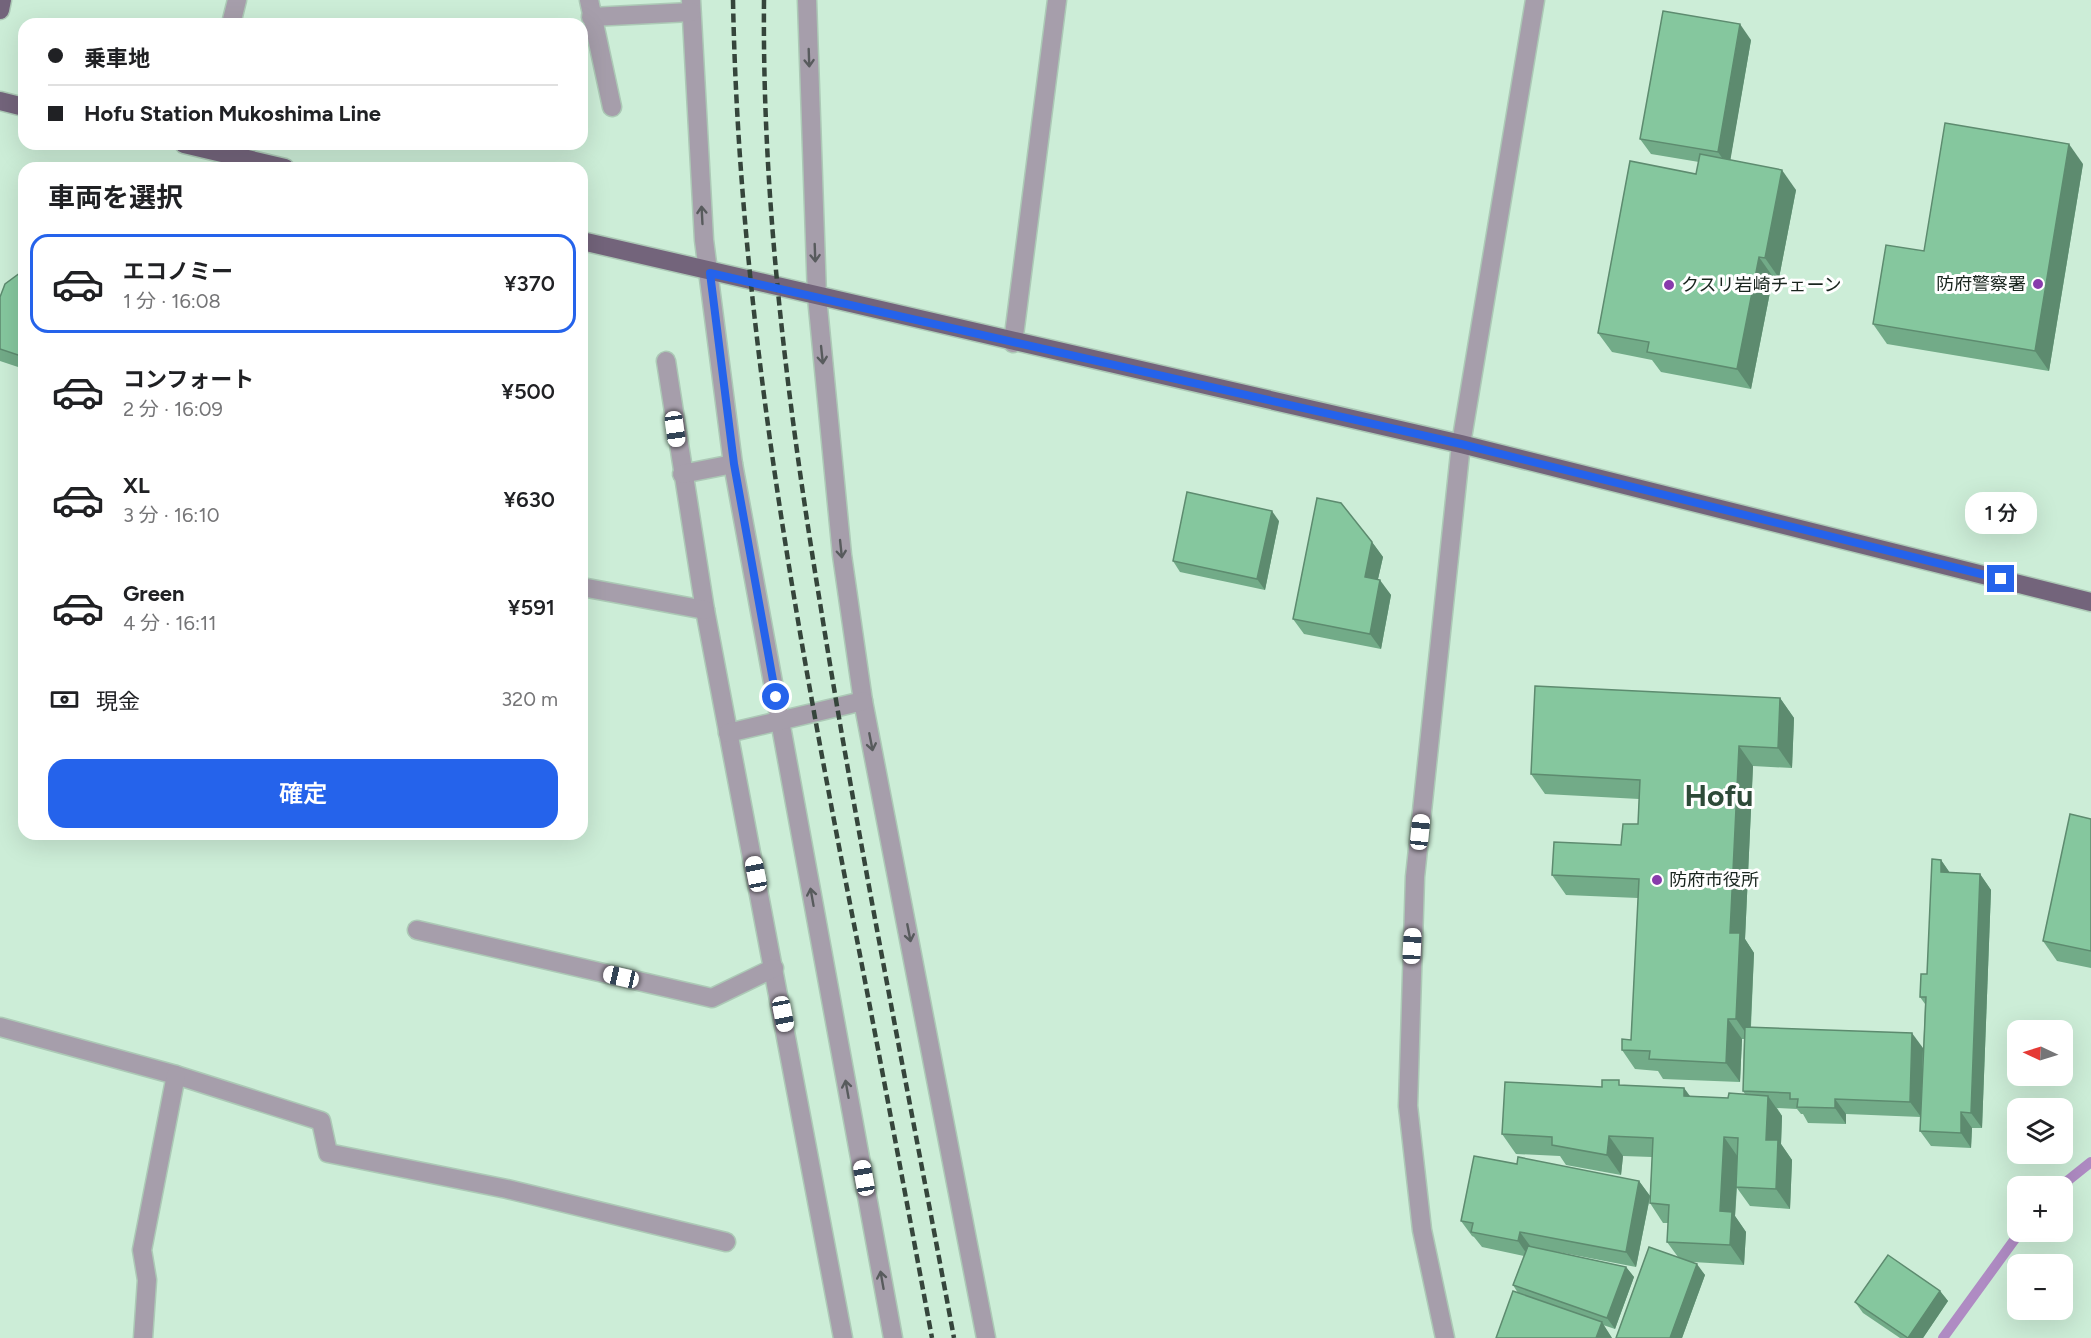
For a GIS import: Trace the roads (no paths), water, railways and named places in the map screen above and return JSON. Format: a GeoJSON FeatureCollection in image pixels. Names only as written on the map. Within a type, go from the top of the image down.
{"type":"FeatureCollection","features":[{"type":"Feature","properties":{"kind":"main road"},"geometry":{"type":"LineString","coordinates":[[0,10],[2,0]]}},
{"type":"Feature","properties":{"kind":"main road"},"geometry":{"type":"LineString","coordinates":[[0,101],[18,106]]}},
{"type":"Feature","properties":{"kind":"main road"},"geometry":{"type":"LineString","coordinates":[[215,150],[262,162]]}},
{"type":"Feature","properties":{"kind":"main road"},"geometry":{"type":"LineString","coordinates":[[588,242],[1013,343],[1461,444],[2091,602]]}},
{"type":"Feature","properties":{"kind":"street"},"geometry":{"type":"LineString","coordinates":[[232,18],[237,0]]}},
{"type":"Feature","properties":{"kind":"street"},"geometry":{"type":"LineString","coordinates":[[807,0],[816,297],[842,555],[863,701],[986,1338]]}},
{"type":"Feature","properties":{"kind":"street"},"geometry":{"type":"LineString","coordinates":[[1013,343],[1057,0]]}},
{"type":"Feature","properties":{"kind":"street"},"geometry":{"type":"LineString","coordinates":[[1445,1338],[1422,1230],[1408,1095],[1415,877],[1461,444],[1535,0]]}},
{"type":"Feature","properties":{"kind":"street"},"geometry":{"type":"LineString","coordinates":[[612,107],[590,8],[691,6],[704,240],[734,464],[893,1338]]}},
{"type":"Feature","properties":{"kind":"street"},"geometry":{"type":"LineString","coordinates":[[666,361],[705,610],[843,1338]]}},
{"type":"Feature","properties":{"kind":"street"},"geometry":{"type":"LineString","coordinates":[[682,474],[734,464]]}},
{"type":"Feature","properties":{"kind":"street"},"geometry":{"type":"LineString","coordinates":[[588,588],[705,610]]}},
{"type":"Feature","properties":{"kind":"street"},"geometry":{"type":"LineString","coordinates":[[728,733],[863,701]]}},
{"type":"Feature","properties":{"kind":"street"},"geometry":{"type":"LineString","coordinates":[[417,930],[712,998],[774,968]]}},
{"type":"Feature","properties":{"kind":"street"},"geometry":{"type":"LineString","coordinates":[[0,1027],[176,1075],[321,1121],[328,1153],[507,1189],[726,1242]]}},
{"type":"Feature","properties":{"kind":"street"},"geometry":{"type":"LineString","coordinates":[[143,1338],[147,1280],[142,1250],[176,1075]]}},
{"type":"Feature","properties":{"kind":"waterway"},"geometry":{"type":"LineString","coordinates":[[2073,1176],[2091,1162]]}},
{"type":"Feature","properties":{"kind":"waterway"},"geometry":{"type":"LineString","coordinates":[[1943,1338],[2013,1242]]}},
{"type":"Feature","properties":{"kind":"railway"},"geometry":{"type":"LineString","coordinates":[[733,0],[738,120],[747,239],[759,359],[775,478],[814,715],[932,1338]]}},
{"type":"Feature","properties":{"kind":"railway"},"geometry":{"type":"LineString","coordinates":[[764,0],[767,153],[772,229],[798,457],[852,792],[954,1338]]}},
{"type":"Feature","properties":{"kind":"place","name":"防府警察署"},"geometry":{"type":"Point","coordinates":[2038,284]}},
{"type":"Feature","properties":{"kind":"place","name":"クスリ岩崎チェーン"},"geometry":{"type":"Point","coordinates":[1669,285]}},
{"type":"Feature","properties":{"kind":"place","name":"防府市役所"},"geometry":{"type":"Point","coordinates":[1657,880]}},
{"type":"Feature","properties":{"kind":"district","name":"Hofu"},"geometry":{"type":"Point","coordinates":[1719,795]}}]}
